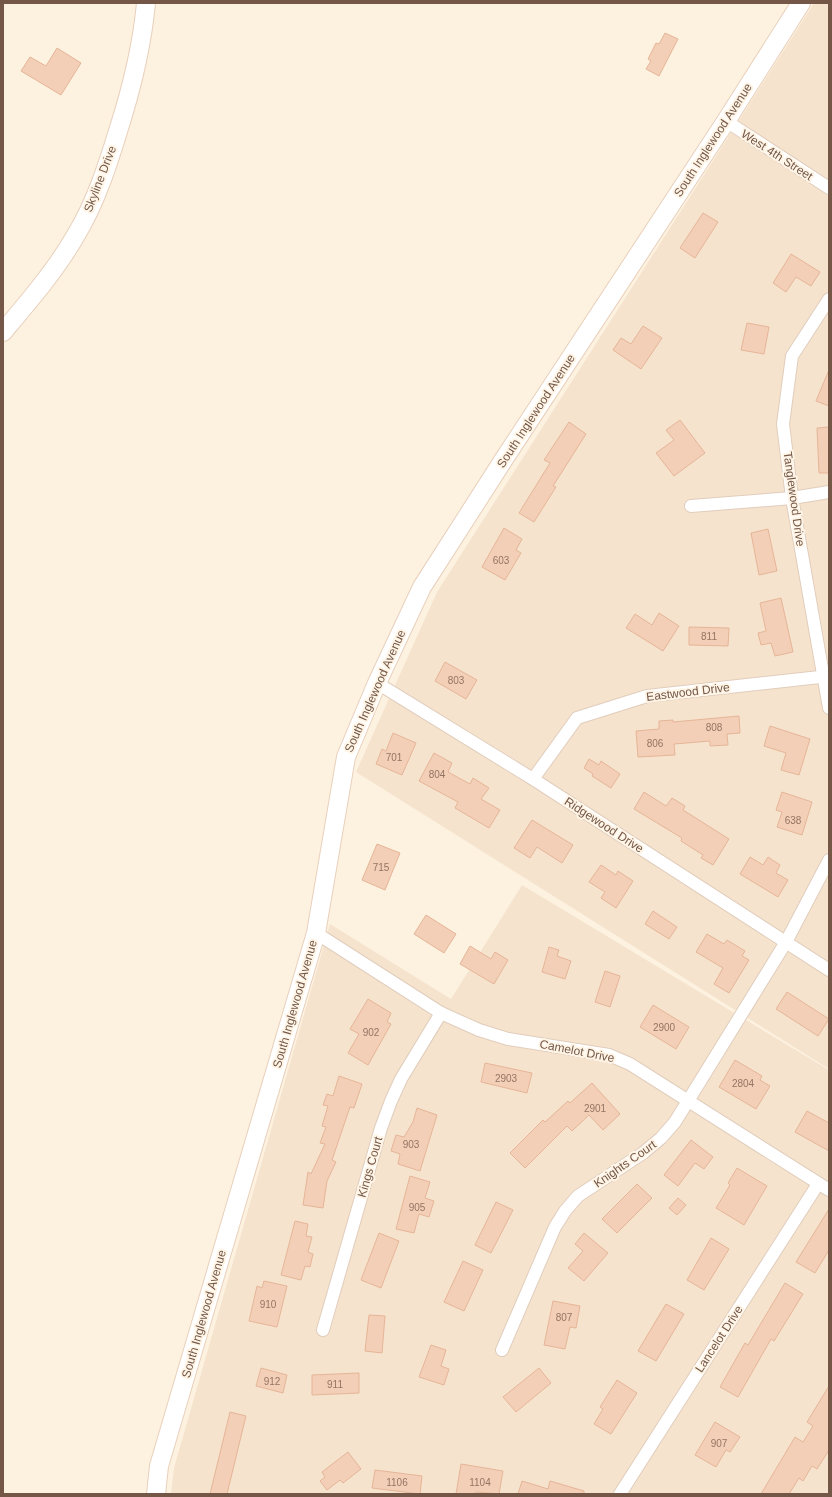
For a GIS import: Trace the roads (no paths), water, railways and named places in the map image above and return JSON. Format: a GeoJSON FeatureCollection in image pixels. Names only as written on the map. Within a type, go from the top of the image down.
{"type":"FeatureCollection","features":[{"type":"Feature","properties":{"kind":"street","name":"Skyline Drive"},"geometry":{"type":"LineString","coordinates":[[3,332],[52,272],[76,235],[90,207],[111,156],[130,94],[139,56],[146,3]]}},
{"type":"Feature","properties":{"kind":"street","name":"South Inglewood Avenue"},"geometry":{"type":"LineString","coordinates":[[156,1494],[159,1466],[316,932],[346,758],[377,683],[422,587],[504,459],[726,122],[800,3]]}},
{"type":"Feature","properties":{"kind":"street","name":"West 4th Street"},"geometry":{"type":"LineString","coordinates":[[726,122],[829,188]]}},
{"type":"Feature","properties":{"kind":"street","name":"Tanglewood Drive"},"geometry":{"type":"LineString","coordinates":[[829,299],[792,356],[783,424],[792,498],[826,677],[829,708]]}},
{"type":"Feature","properties":{"kind":"street"},"geometry":{"type":"LineString","coordinates":[[692,506],[792,498],[829,492]]}},
{"type":"Feature","properties":{"kind":"street","name":"Eastwood Drive"},"geometry":{"type":"LineString","coordinates":[[533,779],[578,718],[647,696],[826,677]]}},
{"type":"Feature","properties":{"kind":"street","name":"Ridgewood Drive"},"geometry":{"type":"LineString","coordinates":[[377,683],[533,779],[829,970]]}},
{"type":"Feature","properties":{"kind":"street"},"geometry":{"type":"LineString","coordinates":[[786,942],[829,860]]}},
{"type":"Feature","properties":{"kind":"street","name":"Camelot Drive"},"geometry":{"type":"LineString","coordinates":[[316,932],[441,1013],[479,1030],[508,1039],[609,1055],[630,1064],[829,1190]]}},
{"type":"Feature","properties":{"kind":"street","name":"Knights Court"},"geometry":{"type":"LineString","coordinates":[[502,1350],[555,1227],[565,1210],[578,1196],[643,1153],[661,1138],[675,1122],[786,942]]}},
{"type":"Feature","properties":{"kind":"street","name":"Kings Court"},"geometry":{"type":"LineString","coordinates":[[323,1330],[381,1128],[391,1101],[401,1079],[441,1013]]}},
{"type":"Feature","properties":{"kind":"street","name":"Lancelot Drive"},"geometry":{"type":"LineString","coordinates":[[620,1494],[818,1184]]}}]}
